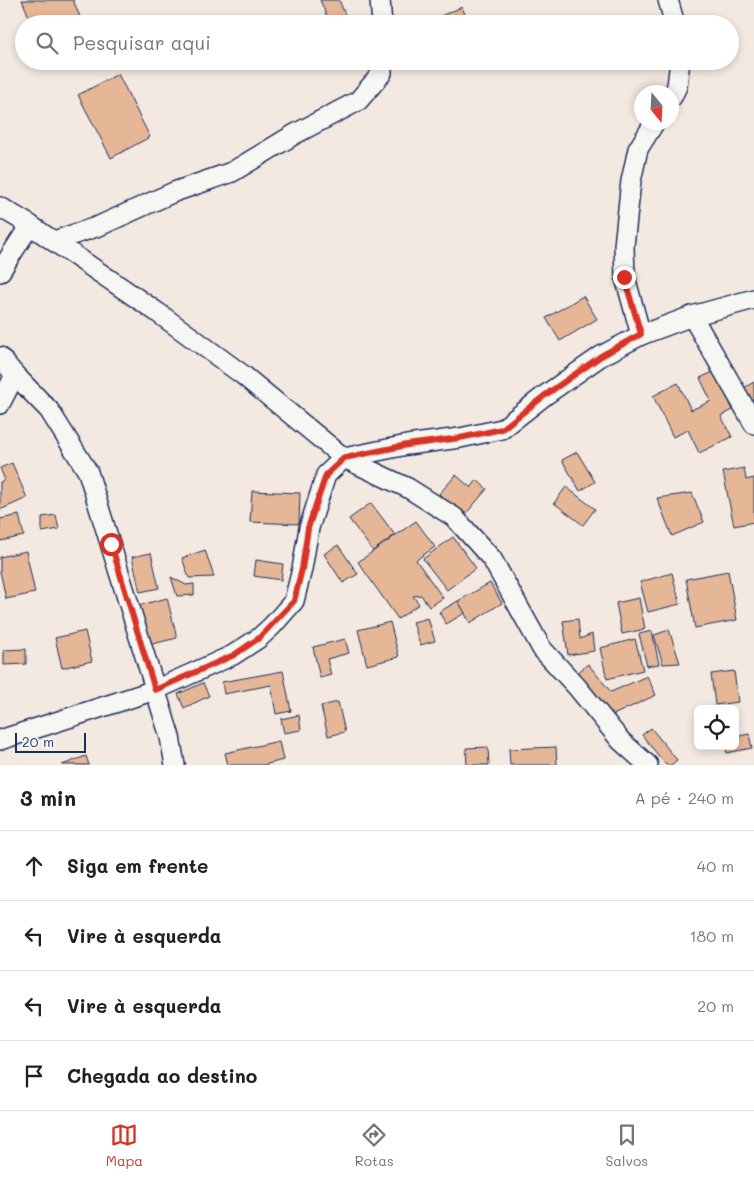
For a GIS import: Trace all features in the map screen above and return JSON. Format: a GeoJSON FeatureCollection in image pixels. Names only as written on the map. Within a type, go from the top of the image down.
{"type":"FeatureCollection","features":[{"type":"Feature","properties":{"kind":"street"},"geometry":{"type":"LineString","coordinates":[[380,0],[381,15]]}},
{"type":"Feature","properties":{"kind":"street"},"geometry":{"type":"LineString","coordinates":[[668,0],[672,15]]}},
{"type":"Feature","properties":{"kind":"street"},"geometry":{"type":"LineString","coordinates":[[54,242],[99,226],[174,192],[232,172],[294,134],[358,101],[382,73],[382,70]]}},
{"type":"Feature","properties":{"kind":"street"},"geometry":{"type":"LineString","coordinates":[[677,85],[679,70]]}},
{"type":"Feature","properties":{"kind":"street"},"geometry":{"type":"LineString","coordinates":[[641,334],[624,277],[624,246],[631,181],[638,149],[650,130]]}},
{"type":"Feature","properties":{"kind":"street"},"geometry":{"type":"LineString","coordinates":[[0,207],[30,225],[157,312],[243,375],[344,458],[408,488],[454,517],[492,559],[542,649],[577,687],[621,741],[648,765]]}},
{"type":"Feature","properties":{"kind":"street"},"geometry":{"type":"LineString","coordinates":[[0,272],[30,225]]}},
{"type":"Feature","properties":{"kind":"street"},"geometry":{"type":"LineString","coordinates":[[0,740],[155,690],[234,655],[259,638],[294,601],[302,569],[308,528],[326,475],[344,458],[502,429],[544,396],[601,356],[641,334],[692,316],[754,299]]}},
{"type":"Feature","properties":{"kind":"street"},"geometry":{"type":"LineString","coordinates":[[692,316],[754,424]]}},
{"type":"Feature","properties":{"kind":"street"},"geometry":{"type":"LineString","coordinates":[[0,357],[15,376],[49,410],[88,472],[170,737],[175,765]]}},
{"type":"Feature","properties":{"kind":"street"},"geometry":{"type":"LineString","coordinates":[[0,404],[15,376]]}},
{"type":"Feature","properties":{"kind":"building"},"geometry":{"type":"Polygon","coordinates":[[[22,0],[73,0],[79,15],[28,15],[22,0]]]}},
{"type":"Feature","properties":{"kind":"building"},"geometry":{"type":"Polygon","coordinates":[[[320,0],[339,0],[345,15],[326,15],[320,0]]]}},
{"type":"Feature","properties":{"kind":"building"},"geometry":{"type":"Polygon","coordinates":[[[462,7],[465,15],[443,15],[462,7]]]}},
{"type":"Feature","properties":{"kind":"building"},"geometry":{"type":"Polygon","coordinates":[[[118,74],[150,137],[111,158],[78,95],[118,74]]]}},
{"type":"Feature","properties":{"kind":"building"},"geometry":{"type":"Polygon","coordinates":[[[583,296],[597,319],[560,341],[546,318],[583,296]]]}},
{"type":"Feature","properties":{"kind":"building"},"geometry":{"type":"Polygon","coordinates":[[[715,371],[733,410],[721,416],[732,437],[699,453],[688,430],[673,437],[653,396],[678,383],[691,410],[711,401],[700,378],[715,371]]]}},
{"type":"Feature","properties":{"kind":"building"},"geometry":{"type":"Polygon","coordinates":[[[754,382],[754,411],[742,389],[754,382]]]}},
{"type":"Feature","properties":{"kind":"building"},"geometry":{"type":"Polygon","coordinates":[[[577,452],[595,482],[580,491],[562,460],[577,452]]]}},
{"type":"Feature","properties":{"kind":"building"},"geometry":{"type":"Polygon","coordinates":[[[12,463],[27,498],[0,510],[0,482],[5,480],[0,468],[12,463]]]}},
{"type":"Feature","properties":{"kind":"building"},"geometry":{"type":"Polygon","coordinates":[[[744,468],[746,480],[754,478],[754,522],[734,526],[723,472],[744,468]]]}},
{"type":"Feature","properties":{"kind":"building"},"geometry":{"type":"Polygon","coordinates":[[[456,475],[471,488],[477,480],[487,489],[464,516],[439,494],[456,475]]]}},
{"type":"Feature","properties":{"kind":"building"},"geometry":{"type":"Polygon","coordinates":[[[566,487],[595,509],[583,525],[554,503],[566,487]]]}},
{"type":"Feature","properties":{"kind":"building"},"geometry":{"type":"Polygon","coordinates":[[[252,491],[300,493],[299,524],[250,522],[252,491]]]}},
{"type":"Feature","properties":{"kind":"building"},"geometry":{"type":"Polygon","coordinates":[[[692,493],[704,522],[672,536],[657,498],[692,493]]]}},
{"type":"Feature","properties":{"kind":"building"},"geometry":{"type":"Polygon","coordinates":[[[371,503],[395,535],[373,551],[349,519],[371,503]]]}},
{"type":"Feature","properties":{"kind":"building"},"geometry":{"type":"Polygon","coordinates":[[[19,515],[24,536],[0,541],[0,519],[19,515]]]}},
{"type":"Feature","properties":{"kind":"building"},"geometry":{"type":"Polygon","coordinates":[[[56,515],[59,529],[42,532],[42,517],[56,515]]]}},
{"type":"Feature","properties":{"kind":"building"},"geometry":{"type":"Polygon","coordinates":[[[416,521],[435,547],[416,560],[443,598],[429,607],[421,595],[413,596],[419,604],[398,619],[358,562],[416,521]]]}},
{"type":"Feature","properties":{"kind":"building"},"geometry":{"type":"Polygon","coordinates":[[[453,537],[476,568],[447,590],[423,559],[453,537]]]}},
{"type":"Feature","properties":{"kind":"building"},"geometry":{"type":"Polygon","coordinates":[[[338,545],[358,574],[343,583],[324,554],[338,545]]]}},
{"type":"Feature","properties":{"kind":"building"},"geometry":{"type":"Polygon","coordinates":[[[205,550],[214,577],[189,578],[182,558],[205,550]]]}},
{"type":"Feature","properties":{"kind":"building"},"geometry":{"type":"Polygon","coordinates":[[[26,551],[35,593],[6,599],[0,571],[0,557],[26,551]]]}},
{"type":"Feature","properties":{"kind":"building"},"geometry":{"type":"Polygon","coordinates":[[[151,553],[159,588],[140,592],[132,557],[151,553]]]}},
{"type":"Feature","properties":{"kind":"building"},"geometry":{"type":"Polygon","coordinates":[[[256,560],[283,564],[281,580],[254,576],[256,560]]]}},
{"type":"Feature","properties":{"kind":"building"},"geometry":{"type":"Polygon","coordinates":[[[728,571],[737,620],[695,628],[686,579],[728,571]]]}},
{"type":"Feature","properties":{"kind":"building"},"geometry":{"type":"Polygon","coordinates":[[[672,573],[680,604],[648,612],[640,582],[672,573]]]}},
{"type":"Feature","properties":{"kind":"building"},"geometry":{"type":"Polygon","coordinates":[[[171,577],[186,585],[194,584],[194,595],[177,596],[171,577]]]}},
{"type":"Feature","properties":{"kind":"building"},"geometry":{"type":"Polygon","coordinates":[[[490,583],[502,603],[470,623],[458,601],[490,583]]]}},
{"type":"Feature","properties":{"kind":"building"},"geometry":{"type":"Polygon","coordinates":[[[167,598],[177,638],[148,645],[137,606],[167,598]]]}},
{"type":"Feature","properties":{"kind":"building"},"geometry":{"type":"Polygon","coordinates":[[[639,598],[645,629],[622,634],[616,603],[639,598]]]}},
{"type":"Feature","properties":{"kind":"building"},"geometry":{"type":"Polygon","coordinates":[[[458,601],[465,613],[446,624],[439,612],[458,601]]]}},
{"type":"Feature","properties":{"kind":"building"},"geometry":{"type":"Polygon","coordinates":[[[428,618],[435,641],[420,645],[413,622],[428,618]]]}},
{"type":"Feature","properties":{"kind":"building"},"geometry":{"type":"Polygon","coordinates":[[[578,619],[580,639],[592,634],[594,651],[568,655],[563,621],[578,619]]]}},
{"type":"Feature","properties":{"kind":"building"},"geometry":{"type":"Polygon","coordinates":[[[390,622],[399,657],[367,665],[358,630],[390,622]]]}},
{"type":"Feature","properties":{"kind":"building"},"geometry":{"type":"Polygon","coordinates":[[[669,630],[680,663],[663,664],[654,635],[669,630]]]}},
{"type":"Feature","properties":{"kind":"building"},"geometry":{"type":"Polygon","coordinates":[[[85,631],[92,661],[62,668],[55,638],[85,631]]]}},
{"type":"Feature","properties":{"kind":"building"},"geometry":{"type":"Polygon","coordinates":[[[652,631],[659,664],[647,666],[639,634],[652,631]]]}},
{"type":"Feature","properties":{"kind":"building"},"geometry":{"type":"Polygon","coordinates":[[[345,639],[349,653],[327,659],[331,675],[320,678],[313,647],[345,639]]]}},
{"type":"Feature","properties":{"kind":"building"},"geometry":{"type":"Polygon","coordinates":[[[635,639],[643,670],[607,679],[600,648],[635,639]]]}},
{"type":"Feature","properties":{"kind":"building"},"geometry":{"type":"Polygon","coordinates":[[[26,649],[26,664],[4,665],[4,650],[26,649]]]}},
{"type":"Feature","properties":{"kind":"building"},"geometry":{"type":"Polygon","coordinates":[[[588,664],[611,692],[647,676],[656,695],[611,716],[576,674],[588,664]]]}},
{"type":"Feature","properties":{"kind":"building"},"geometry":{"type":"Polygon","coordinates":[[[283,671],[291,711],[276,714],[271,685],[224,694],[222,682],[283,671]]]}},
{"type":"Feature","properties":{"kind":"building"},"geometry":{"type":"Polygon","coordinates":[[[734,671],[738,702],[715,705],[711,674],[734,671]]]}},
{"type":"Feature","properties":{"kind":"building"},"geometry":{"type":"Polygon","coordinates":[[[203,683],[209,696],[184,708],[178,694],[203,683]]]}},
{"type":"Feature","properties":{"kind":"building"},"geometry":{"type":"Polygon","coordinates":[[[338,702],[345,732],[328,736],[321,706],[338,702]]]}},
{"type":"Feature","properties":{"kind":"building"},"geometry":{"type":"Polygon","coordinates":[[[299,715],[301,730],[284,733],[281,719],[299,715]]]}},
{"type":"Feature","properties":{"kind":"building"},"geometry":{"type":"Polygon","coordinates":[[[651,728],[677,760],[671,765],[666,765],[642,735],[651,728]]]}},
{"type":"Feature","properties":{"kind":"building"},"geometry":{"type":"Polygon","coordinates":[[[749,734],[752,748],[727,753],[726,750],[739,750],[739,736],[749,734]]]}},
{"type":"Feature","properties":{"kind":"building"},"geometry":{"type":"Polygon","coordinates":[[[279,741],[283,760],[264,765],[228,765],[225,753],[279,741]]]}},
{"type":"Feature","properties":{"kind":"building"},"geometry":{"type":"Polygon","coordinates":[[[488,747],[489,765],[467,765],[466,748],[488,747]]]}},
{"type":"Feature","properties":{"kind":"building"},"geometry":{"type":"Polygon","coordinates":[[[556,747],[557,765],[510,765],[509,749],[556,747]]]}},
{"type":"Feature","properties":{"kind":"building"},"geometry":{"type":"Polygon","coordinates":[[[86,756],[89,765],[62,765],[86,756]]]}},
{"type":"Feature","properties":{"kind":"route"},"geometry":{"type":"LineString","coordinates":[[111,544],[155,690],[234,655],[259,638],[294,601],[302,569],[308,528],[326,475],[344,458],[502,429],[544,396],[601,356],[641,334],[624,277]]}}]}
